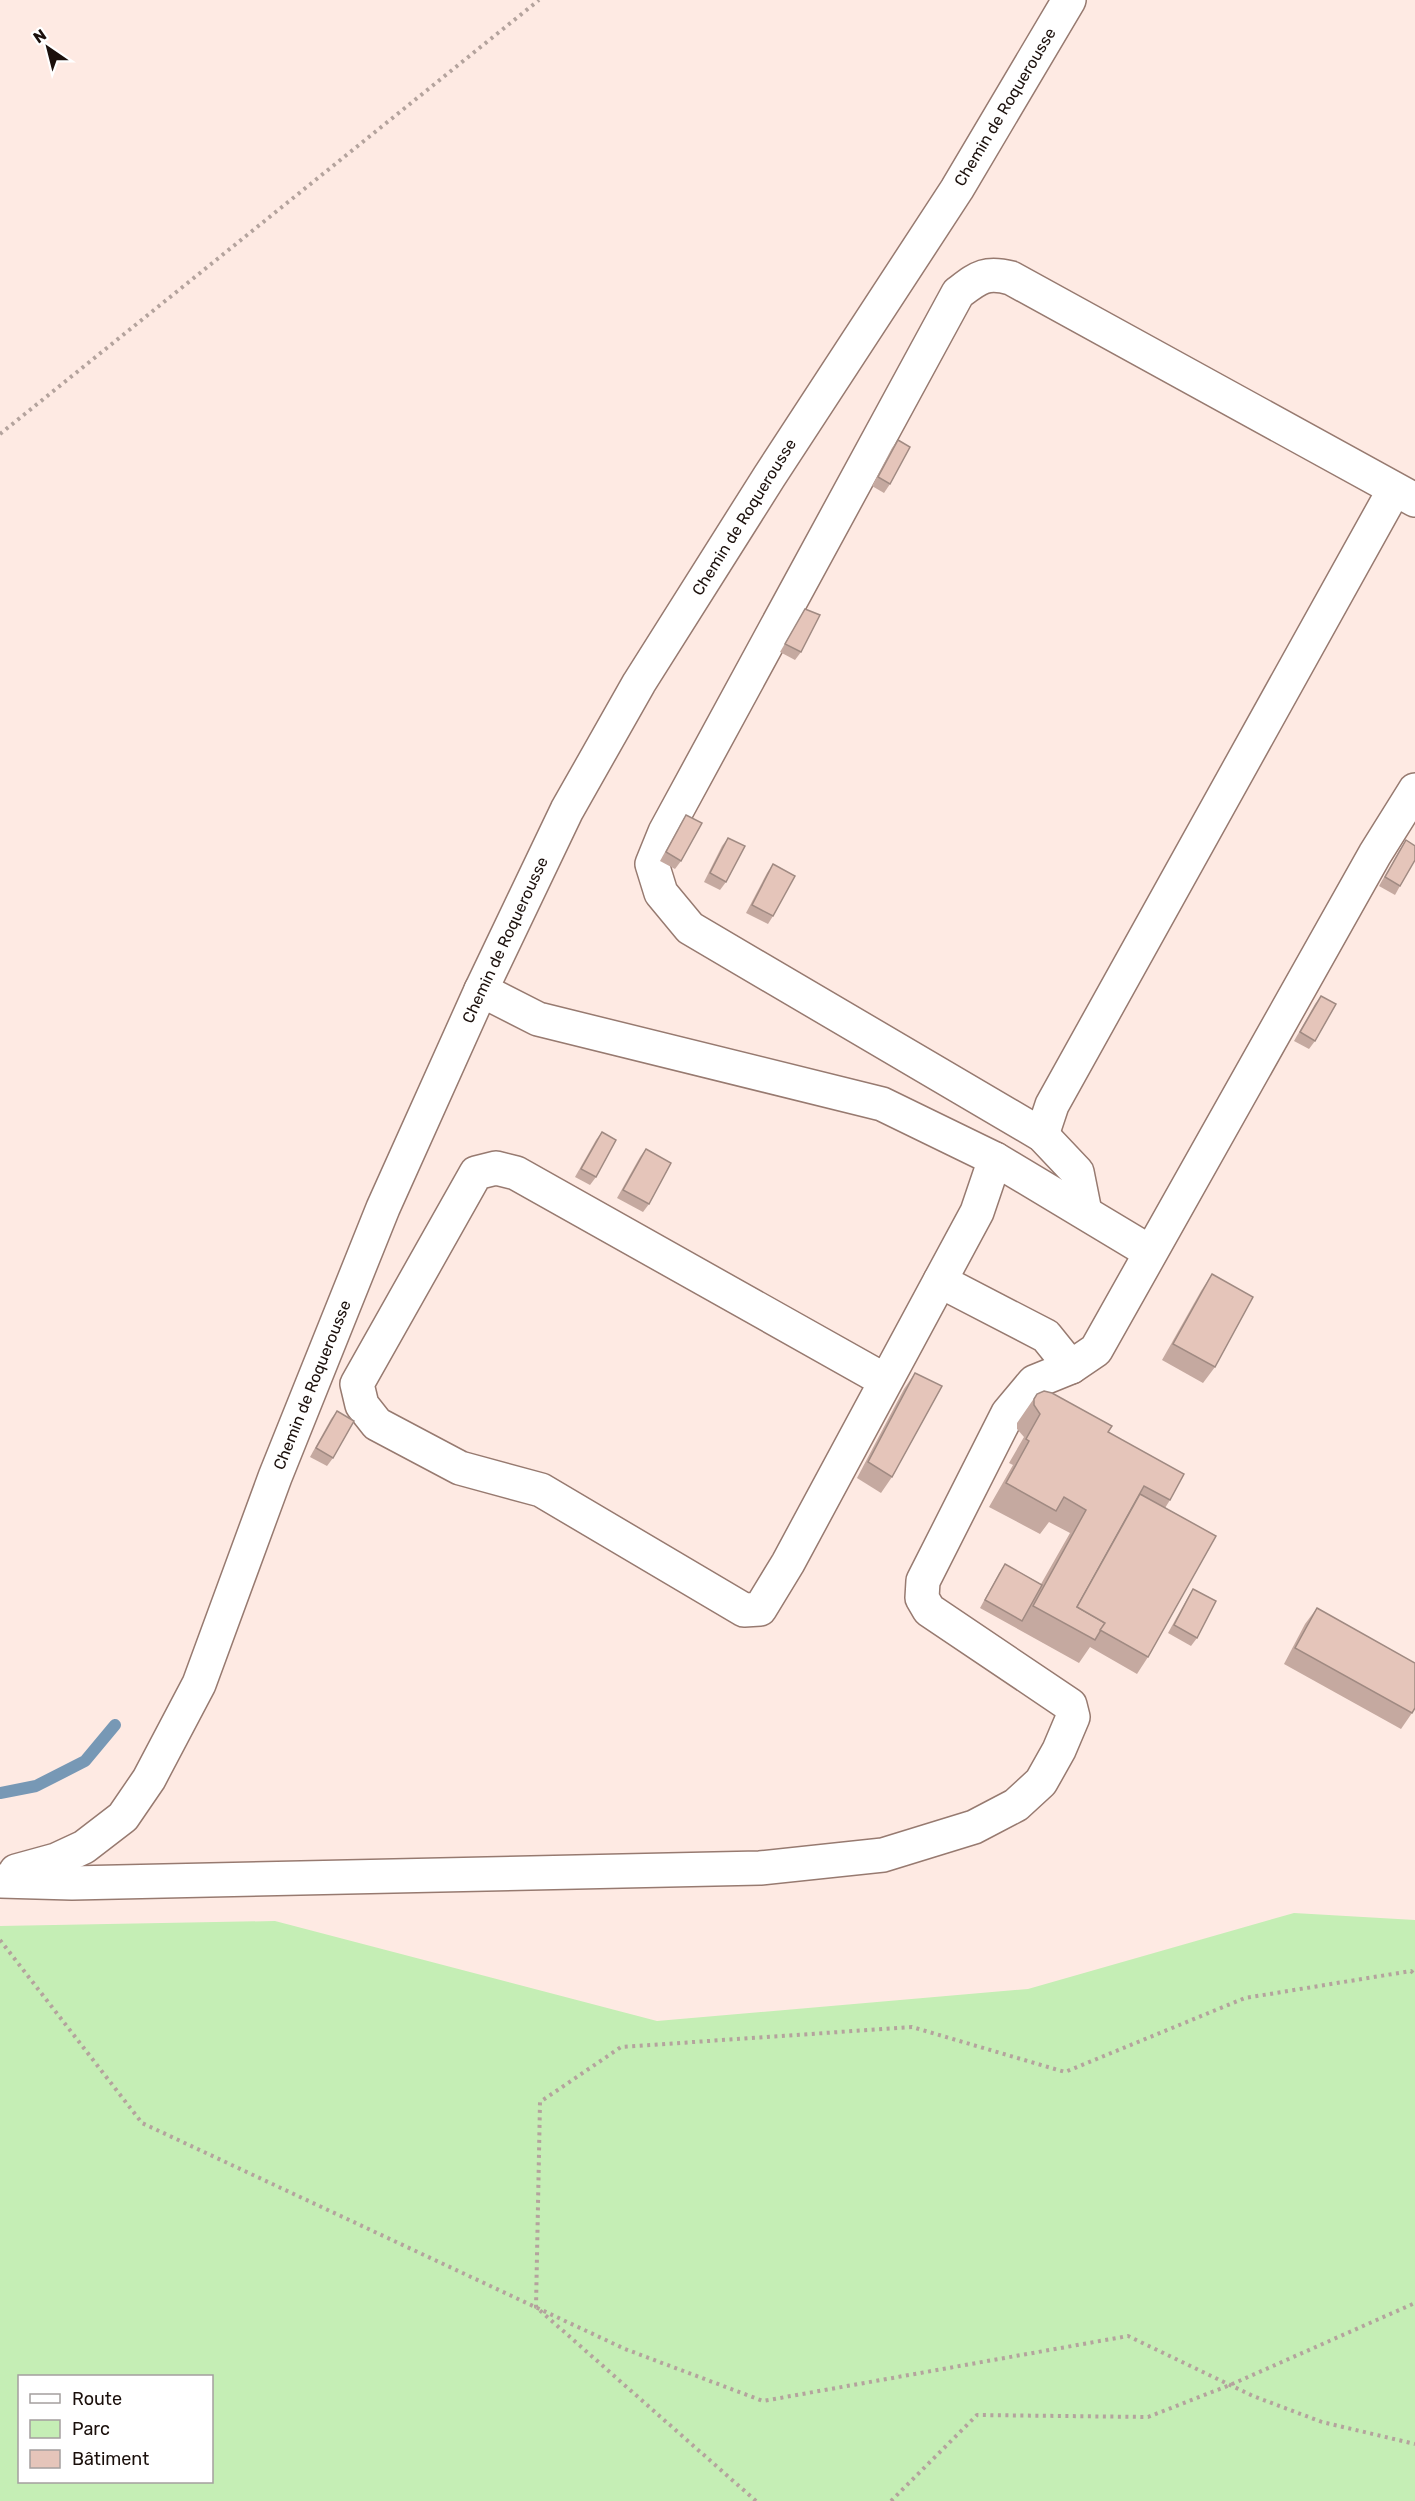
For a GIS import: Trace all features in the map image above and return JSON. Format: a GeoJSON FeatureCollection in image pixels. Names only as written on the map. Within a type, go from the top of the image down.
{"type":"FeatureCollection","features":[{"type":"Feature","properties":{"kind":"street","name":"Chemin de Roquerousse"},"geometry":{"type":"LineString","coordinates":[[0,1875],[56,1860],[84,1847],[123,1816],[149,1779],[199,1684],[275,1477],[374,1230],[481,990],[567,810],[639,683],[769,477],[957,189],[1068,0]]}},
{"type":"Feature","properties":{"kind":"street"},"geometry":{"type":"LineString","coordinates":[[1042,1135],[1052,1105],[1405,495],[1011,278],[994,273],[976,279],[958,293],[665,832],[652,864],[661,893],[690,928],[1042,1135],[1077,1172],[1085,1212]]}},
{"type":"Feature","properties":{"kind":"street"},"geometry":{"type":"LineString","coordinates":[[0,1881],[72,1883],[760,1868],[883,1855],[974,1827],[1016,1805],[1041,1782],[1059,1750],[1073,1717],[1071,1705],[928,1610],[922,1598],[923,1581],[1008,1413],[1034,1382],[1071,1367],[1096,1350],[1375,854],[1415,790]]}},
{"type":"Feature","properties":{"kind":"street"},"geometry":{"type":"LineString","coordinates":[[481,990],[538,1019],[882,1104],[995,1159],[1150,1252]]}},
{"type":"Feature","properties":{"kind":"street"},"geometry":{"type":"LineString","coordinates":[[886,1382],[516,1173],[496,1168],[476,1173],[357,1384],[362,1405],[377,1424],[460,1468],[541,1490],[744,1610],[760,1609],[788,1563],[886,1382],[977,1212],[995,1159]]}},
{"type":"Feature","properties":{"kind":"street"},"geometry":{"type":"LineString","coordinates":[[940,1281],[1046,1336],[1071,1367]]}},
{"type":"Feature","properties":{"kind":"path"},"geometry":{"type":"LineString","coordinates":[[0,434],[539,0]]}},
{"type":"Feature","properties":{"kind":"path"},"geometry":{"type":"LineString","coordinates":[[0,1940],[142,2124],[625,2349],[763,2401],[1128,2336],[1253,2396],[1322,2422],[1415,2444]]}},
{"type":"Feature","properties":{"kind":"path"},"geometry":{"type":"LineString","coordinates":[[756,2501],[536,2307],[540,2102],[621,2047],[912,2027],[1065,2072],[1245,1998],[1411,1971],[1415,1975]]}},
{"type":"Feature","properties":{"kind":"path"},"geometry":{"type":"LineString","coordinates":[[891,2501],[977,2415],[1148,2417],[1230,2385],[1415,2303]]}},
{"type":"Feature","properties":{"kind":"green space"},"geometry":{"type":"Polygon","coordinates":[[[1294,1913],[1415,1920],[1415,2501],[0,2501],[0,1926],[275,1921],[657,2021],[1028,1989],[1294,1913]]]}},
{"type":"Feature","properties":{"kind":"building"},"geometry":{"type":"Polygon","coordinates":[[[898,440],[910,447],[890,484],[878,477],[898,440]]]}},
{"type":"Feature","properties":{"kind":"building"},"geometry":{"type":"Polygon","coordinates":[[[805,609],[820,615],[801,652],[785,644],[805,609]]]}},
{"type":"Feature","properties":{"kind":"building"},"geometry":{"type":"Polygon","coordinates":[[[686,815],[702,823],[681,861],[666,852],[686,815]]]}},
{"type":"Feature","properties":{"kind":"building"},"geometry":{"type":"Polygon","coordinates":[[[728,838],[745,846],[726,882],[710,873],[728,838]]]}},
{"type":"Feature","properties":{"kind":"building"},"geometry":{"type":"Polygon","coordinates":[[[1406,840],[1415,846],[1415,860],[1400,886],[1385,877],[1406,840]]]}},
{"type":"Feature","properties":{"kind":"building"},"geometry":{"type":"Polygon","coordinates":[[[773,864],[795,876],[773,916],[752,905],[773,864]]]}},
{"type":"Feature","properties":{"kind":"building"},"geometry":{"type":"Polygon","coordinates":[[[1321,996],[1336,1004],[1315,1041],[1300,1032],[1321,996]]]}},
{"type":"Feature","properties":{"kind":"building"},"geometry":{"type":"Polygon","coordinates":[[[602,1132],[616,1140],[596,1177],[581,1169],[602,1132]]]}},
{"type":"Feature","properties":{"kind":"building"},"geometry":{"type":"Polygon","coordinates":[[[646,1149],[671,1163],[649,1204],[623,1190],[646,1149]]]}},
{"type":"Feature","properties":{"kind":"building"},"geometry":{"type":"Polygon","coordinates":[[[1212,1274],[1253,1297],[1215,1367],[1173,1344],[1212,1274]]]}},
{"type":"Feature","properties":{"kind":"building"},"geometry":{"type":"Polygon","coordinates":[[[915,1373],[942,1386],[892,1477],[868,1462],[915,1373]]]}},
{"type":"Feature","properties":{"kind":"building"},"geometry":{"type":"Polygon","coordinates":[[[1044,1391],[1052,1393],[1112,1426],[1108,1432],[1184,1474],[1170,1500],[1144,1486],[1077,1607],[1105,1623],[1095,1640],[1033,1606],[1086,1510],[1064,1497],[1056,1511],[1006,1483],[1029,1441],[1026,1439],[1040,1414],[1034,1405],[1034,1399],[1037,1394],[1044,1391]]]}},
{"type":"Feature","properties":{"kind":"building"},"geometry":{"type":"Polygon","coordinates":[[[337,1411],[354,1421],[333,1458],[316,1448],[337,1411]]]}},
{"type":"Feature","properties":{"kind":"building"},"geometry":{"type":"Polygon","coordinates":[[[1140,1494],[1216,1536],[1148,1657],[1100,1630],[1105,1623],[1077,1607],[1140,1494]]]}},
{"type":"Feature","properties":{"kind":"building"},"geometry":{"type":"Polygon","coordinates":[[[1005,1564],[1042,1585],[1022,1621],[985,1600],[1005,1564]]]}},
{"type":"Feature","properties":{"kind":"building"},"geometry":{"type":"Polygon","coordinates":[[[1193,1589],[1216,1601],[1197,1638],[1174,1625],[1193,1589]]]}},
{"type":"Feature","properties":{"kind":"building"},"geometry":{"type":"Polygon","coordinates":[[[1317,1608],[1415,1663],[1415,1708],[1412,1713],[1295,1648],[1317,1608]]]}},
{"type":"Feature","properties":{"kind":"waterway"},"geometry":{"type":"LineString","coordinates":[[0,1793],[36,1786],[85,1761],[115,1725]]}}]}
